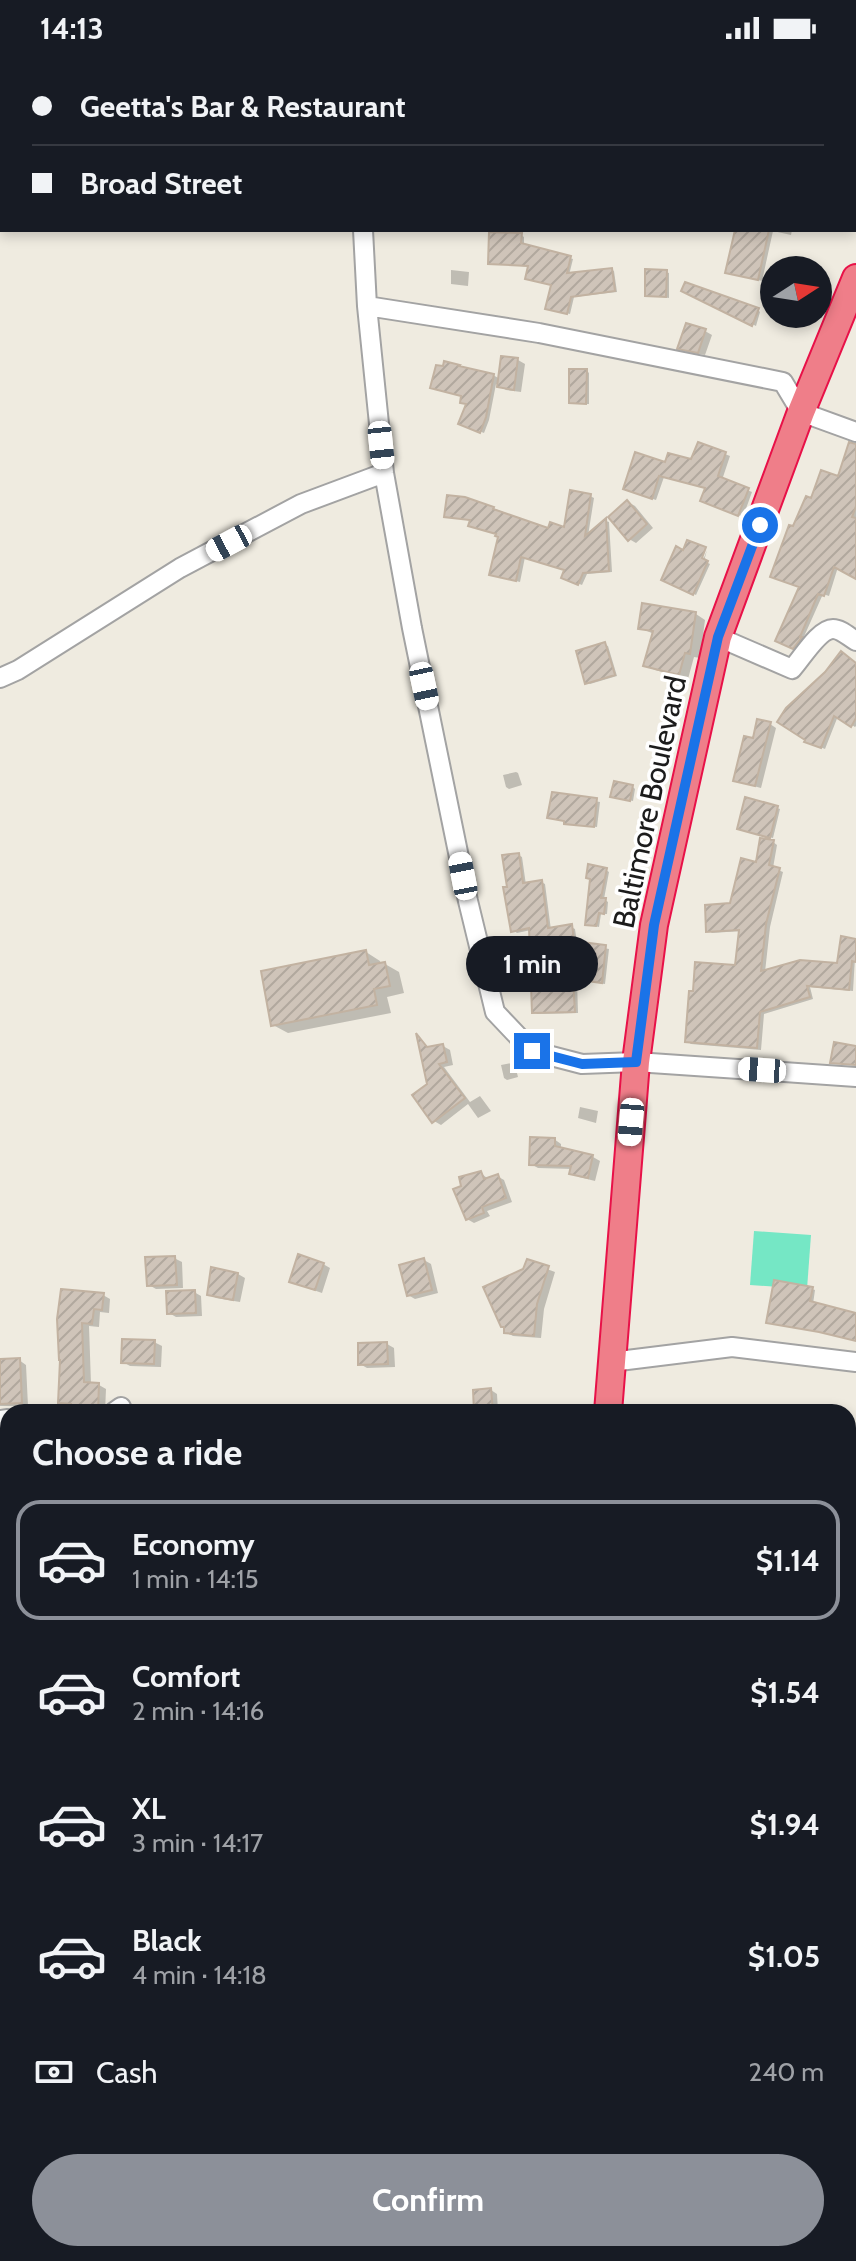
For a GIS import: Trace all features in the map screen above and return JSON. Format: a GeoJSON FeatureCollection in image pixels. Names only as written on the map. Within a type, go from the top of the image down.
{"type":"FeatureCollection","features":[{"type":"Feature","properties":{"kind":"highway","name":"Baltimore Boulevard"},"geometry":{"type":"LineString","coordinates":[[608,1404],[636,1062],[654,925],[718,637],[801,412],[856,278]]}},
{"type":"Feature","properties":{"kind":"street"},"geometry":{"type":"LineString","coordinates":[[363,232],[367,306],[384,473],[468,901],[495,1012],[532,1051],[582,1064],[636,1062],[856,1077]]}},
{"type":"Feature","properties":{"kind":"street"},"geometry":{"type":"LineString","coordinates":[[367,306],[539,333],[783,382],[801,412],[856,432]]}},
{"type":"Feature","properties":{"kind":"street"},"geometry":{"type":"LineString","coordinates":[[0,678],[18,670],[194,561],[301,504],[384,473]]}},
{"type":"Feature","properties":{"kind":"street"},"geometry":{"type":"LineString","coordinates":[[718,637],[792,669],[819,634],[829,629],[836,629],[856,641]]}},
{"type":"Feature","properties":{"kind":"street"},"geometry":{"type":"LineString","coordinates":[[611,1362],[732,1347],[856,1362]]}},
{"type":"Feature","properties":{"kind":"green space"},"geometry":{"type":"Polygon","coordinates":[[[754,1231],[811,1235],[807,1289],[750,1285],[754,1231]]]}},
{"type":"Feature","properties":{"kind":"building"},"geometry":{"type":"Polygon","coordinates":[[[489,232],[522,233],[521,243],[571,256],[567,273],[612,268],[615,291],[571,297],[567,314],[545,309],[551,285],[525,279],[528,266],[488,264],[489,232]]]}},
{"type":"Feature","properties":{"kind":"building"},"geometry":{"type":"Polygon","coordinates":[[[735,232],[769,232],[763,256],[760,256],[758,280],[725,273],[735,232]]]}},
{"type":"Feature","properties":{"kind":"building"},"geometry":{"type":"Polygon","coordinates":[[[645,269],[667,270],[666,297],[645,296],[645,269]]]}},
{"type":"Feature","properties":{"kind":"building"},"geometry":{"type":"Polygon","coordinates":[[[685,282],[759,308],[752,326],[681,291],[685,282]]]}},
{"type":"Feature","properties":{"kind":"building"},"geometry":{"type":"Polygon","coordinates":[[[686,323],[706,329],[698,353],[677,349],[686,323]]]}},
{"type":"Feature","properties":{"kind":"building"},"geometry":{"type":"Polygon","coordinates":[[[501,356],[518,358],[514,390],[497,387],[501,356]]]}},
{"type":"Feature","properties":{"kind":"building"},"geometry":{"type":"Polygon","coordinates":[[[444,361],[494,374],[480,433],[458,424],[466,404],[460,403],[461,396],[430,388],[436,365],[443,366],[444,361]]]}},
{"type":"Feature","properties":{"kind":"building"},"geometry":{"type":"Polygon","coordinates":[[[569,369],[587,369],[586,404],[569,403],[569,369]]]}},
{"type":"Feature","properties":{"kind":"building"},"geometry":{"type":"Polygon","coordinates":[[[698,442],[726,452],[718,476],[749,488],[738,516],[700,501],[705,488],[659,476],[652,499],[623,489],[635,452],[665,462],[668,453],[691,459],[698,442]]]}},
{"type":"Feature","properties":{"kind":"building"},"geometry":{"type":"Polygon","coordinates":[[[849,442],[856,444],[856,506],[852,517],[856,518],[856,579],[834,567],[824,596],[818,594],[802,637],[793,649],[775,641],[799,587],[770,577],[789,525],[793,526],[806,496],[811,498],[821,470],[838,476],[849,442]]]}},
{"type":"Feature","properties":{"kind":"building"},"geometry":{"type":"Polygon","coordinates":[[[570,490],[591,494],[585,536],[606,518],[609,571],[583,573],[578,585],[561,578],[564,570],[521,557],[516,581],[489,575],[498,537],[496,534],[468,526],[470,520],[444,517],[447,495],[465,497],[548,528],[550,522],[564,527],[570,490]]]}},
{"type":"Feature","properties":{"kind":"building"},"geometry":{"type":"Polygon","coordinates":[[[627,500],[647,524],[628,541],[608,517],[627,500]]]}},
{"type":"Feature","properties":{"kind":"building"},"geometry":{"type":"Polygon","coordinates":[[[687,540],[706,547],[702,558],[708,561],[693,595],[661,580],[676,546],[683,550],[687,540]]]}},
{"type":"Feature","properties":{"kind":"building"},"geometry":{"type":"Polygon","coordinates":[[[642,603],[696,612],[690,654],[685,653],[679,675],[643,666],[653,631],[638,629],[642,603]]]}},
{"type":"Feature","properties":{"kind":"building"},"geometry":{"type":"Polygon","coordinates":[[[605,642],[615,675],[585,684],[576,651],[605,642]]]}},
{"type":"Feature","properties":{"kind":"building"},"geometry":{"type":"Polygon","coordinates":[[[841,651],[856,663],[856,718],[851,727],[834,716],[821,748],[804,742],[777,722],[786,708],[825,672],[841,651]]]}},
{"type":"Feature","properties":{"kind":"building"},"geometry":{"type":"Polygon","coordinates":[[[757,719],[771,722],[755,786],[733,781],[744,736],[753,738],[757,719]]]}},
{"type":"Feature","properties":{"kind":"building"},"geometry":{"type":"Polygon","coordinates":[[[614,781],[633,785],[630,801],[610,797],[614,781]]]}},
{"type":"Feature","properties":{"kind":"building"},"geometry":{"type":"Polygon","coordinates":[[[552,792],[597,798],[594,827],[564,824],[564,821],[547,818],[552,792]]]}},
{"type":"Feature","properties":{"kind":"building"},"geometry":{"type":"Polygon","coordinates":[[[745,797],[778,806],[770,838],[737,829],[745,797]]]}},
{"type":"Feature","properties":{"kind":"building"},"geometry":{"type":"Polygon","coordinates":[[[760,838],[774,840],[769,865],[780,868],[766,924],[761,971],[800,960],[837,963],[841,936],[856,939],[856,962],[852,961],[849,990],[807,986],[810,997],[760,1012],[757,1048],[685,1042],[695,962],[735,965],[739,930],[706,932],[705,905],[730,903],[741,858],[756,862],[760,838]]]}},
{"type":"Feature","properties":{"kind":"building"},"geometry":{"type":"Polygon","coordinates":[[[519,853],[523,883],[542,880],[548,928],[572,924],[574,941],[606,945],[602,983],[573,979],[575,1012],[532,1013],[529,928],[511,932],[503,887],[507,887],[502,855],[519,853]]]}},
{"type":"Feature","properties":{"kind":"building"},"geometry":{"type":"Polygon","coordinates":[[[588,864],[607,868],[601,898],[606,898],[604,914],[599,913],[596,926],[585,925],[590,879],[586,878],[588,864]]]}},
{"type":"Feature","properties":{"kind":"building"},"geometry":{"type":"Polygon","coordinates":[[[366,950],[369,965],[385,962],[390,986],[374,989],[377,1005],[271,1026],[261,971],[366,950]]]}},
{"type":"Feature","properties":{"kind":"building"},"geometry":{"type":"Polygon","coordinates":[[[416,1033],[427,1047],[443,1044],[447,1062],[439,1064],[465,1098],[432,1123],[412,1095],[427,1084],[416,1033]]]}},
{"type":"Feature","properties":{"kind":"building"},"geometry":{"type":"Polygon","coordinates":[[[834,1042],[856,1046],[856,1065],[830,1063],[834,1042]]]}},
{"type":"Feature","properties":{"kind":"building"},"geometry":{"type":"Polygon","coordinates":[[[530,1137],[555,1138],[555,1146],[593,1155],[588,1178],[569,1174],[571,1166],[529,1165],[530,1137]]]}},
{"type":"Feature","properties":{"kind":"building"},"geometry":{"type":"Polygon","coordinates":[[[481,1171],[484,1179],[498,1174],[506,1198],[482,1207],[484,1213],[466,1220],[453,1189],[461,1186],[459,1177],[481,1171]]]}},
{"type":"Feature","properties":{"kind":"building"},"geometry":{"type":"Polygon","coordinates":[[[298,1254],[324,1263],[315,1290],[289,1282],[298,1254]]]}},
{"type":"Feature","properties":{"kind":"building"},"geometry":{"type":"Polygon","coordinates":[[[175,1256],[177,1285],[147,1286],[145,1257],[175,1256]]]}},
{"type":"Feature","properties":{"kind":"building"},"geometry":{"type":"Polygon","coordinates":[[[424,1258],[432,1290],[407,1296],[399,1265],[424,1258]]]}},
{"type":"Feature","properties":{"kind":"building"},"geometry":{"type":"Polygon","coordinates":[[[527,1259],[549,1266],[537,1304],[534,1336],[504,1333],[504,1327],[501,1327],[483,1287],[523,1269],[527,1259]]]}},
{"type":"Feature","properties":{"kind":"building"},"geometry":{"type":"Polygon","coordinates":[[[211,1267],[238,1273],[233,1300],[207,1295],[211,1267]]]}},
{"type":"Feature","properties":{"kind":"building"},"geometry":{"type":"Polygon","coordinates":[[[774,1280],[813,1287],[810,1301],[856,1313],[856,1341],[766,1323],[774,1280]]]}},
{"type":"Feature","properties":{"kind":"building"},"geometry":{"type":"Polygon","coordinates":[[[61,1289],[104,1293],[102,1310],[94,1309],[92,1324],[82,1323],[84,1382],[99,1383],[98,1404],[58,1403],[60,1360],[57,1319],[61,1289]]]}},
{"type":"Feature","properties":{"kind":"building"},"geometry":{"type":"Polygon","coordinates":[[[195,1290],[196,1313],[167,1314],[166,1291],[195,1290]]]}},
{"type":"Feature","properties":{"kind":"building"},"geometry":{"type":"Polygon","coordinates":[[[122,1339],[155,1340],[154,1364],[121,1363],[122,1339]]]}},
{"type":"Feature","properties":{"kind":"building"},"geometry":{"type":"Polygon","coordinates":[[[387,1342],[388,1364],[358,1365],[358,1343],[387,1342]]]}},
{"type":"Feature","properties":{"kind":"building"},"geometry":{"type":"Polygon","coordinates":[[[20,1358],[22,1403],[0,1404],[0,1359],[20,1358]]]}},
{"type":"Feature","properties":{"kind":"building"},"geometry":{"type":"Polygon","coordinates":[[[491,1388],[492,1404],[474,1404],[473,1390],[491,1388]]]}},
{"type":"Feature","properties":{"kind":"route"},"geometry":{"type":"LineString","coordinates":[[532,1051],[582,1064],[636,1062],[654,925],[718,637],[760,525]]}}]}
